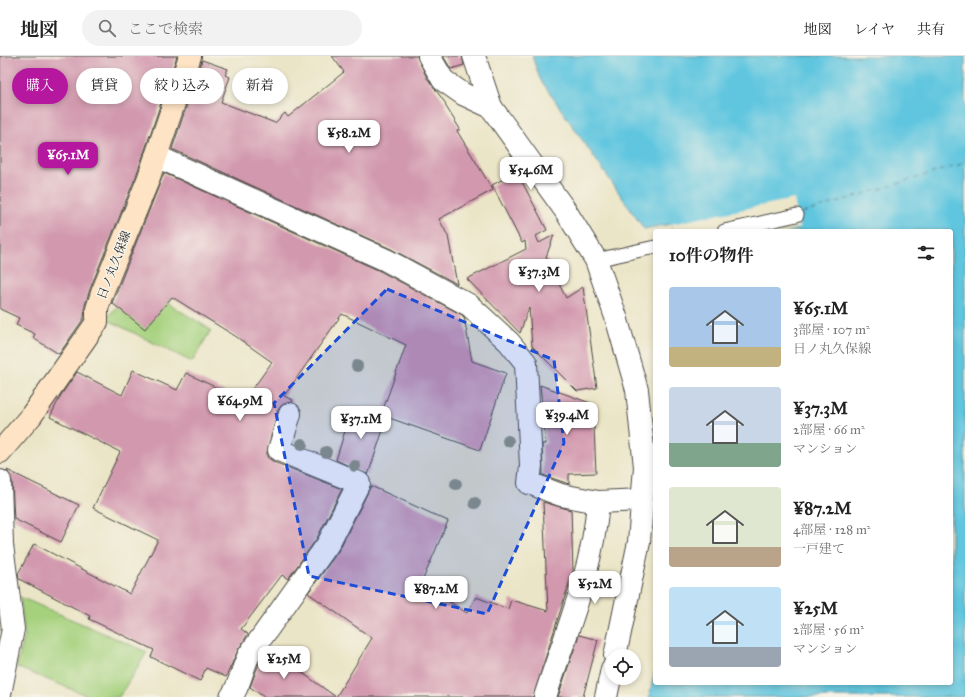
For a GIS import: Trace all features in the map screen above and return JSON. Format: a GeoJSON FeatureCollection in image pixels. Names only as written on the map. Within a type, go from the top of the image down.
{"type":"FeatureCollection","features":[{"type":"Feature","properties":{"kind":"main road","name":"日ノ丸久保線"},"geometry":{"type":"LineString","coordinates":[[1,457],[97,322],[97,309],[102,293],[148,180],[190,56]]}},
{"type":"Feature","properties":{"kind":"street"},"geometry":{"type":"LineString","coordinates":[[429,56],[443,80],[463,94],[491,107]]}},
{"type":"Feature","properties":{"kind":"street"},"geometry":{"type":"LineString","coordinates":[[474,56],[491,107],[565,210],[596,260],[616,317],[638,390],[645,467],[639,542],[616,649]]}},
{"type":"Feature","properties":{"kind":"street"},"geometry":{"type":"LineString","coordinates":[[156,156],[386,260],[469,305],[509,342],[526,363],[531,466],[529,483],[561,495],[598,502],[642,500]]}},
{"type":"Feature","properties":{"kind":"street"},"geometry":{"type":"LineString","coordinates":[[231,697],[235,692],[243,667],[249,656],[328,544],[359,483],[279,450],[290,414]]}},
{"type":"Feature","properties":{"kind":"street"},"geometry":{"type":"LineString","coordinates":[[0,480],[2,545],[13,629],[0,694]]}},
{"type":"Feature","properties":{"kind":"street"},"geometry":{"type":"LineString","coordinates":[[545,697],[576,611],[587,571],[598,502]]}},
{"type":"Feature","properties":{"kind":"street"},"geometry":{"type":"LineString","coordinates":[[606,697],[609,685]]}},
{"type":"Feature","properties":{"kind":"lane"},"geometry":{"type":"LineString","coordinates":[[733,229],[797,215]]}},
{"type":"Feature","properties":{"kind":"lane"},"geometry":{"type":"LineString","coordinates":[[596,260],[653,246]]}},
{"type":"Feature","properties":{"kind":"highlighted area"},"geometry":{"type":"Polygon","coordinates":[[[387,289],[554,360],[564,443],[487,614],[309,576],[274,403],[387,289]]]}},
{"type":"Feature","properties":{"kind":"green space"},"geometry":{"type":"Polygon","coordinates":[[[148,268],[184,280],[168,303],[211,330],[192,362],[106,319],[148,268]]]}},
{"type":"Feature","properties":{"kind":"green space"},"geometry":{"type":"Polygon","coordinates":[[[20,597],[147,652],[119,697],[91,697],[16,667],[25,636],[20,597]]]}},
{"type":"Feature","properties":{"kind":"water"},"geometry":{"type":"Polygon","coordinates":[[[532,56],[965,56],[965,697],[649,697],[653,679],[653,685],[953,685],[953,229],[672,229],[671,224],[644,229],[540,79],[532,56]]]}},
{"type":"Feature","properties":{"kind":"pier"},"geometry":{"type":"Polygon","coordinates":[[[794,199],[800,228],[672,229],[671,224],[794,199]]]}},
{"type":"Feature","properties":{"kind":"pier"},"geometry":{"type":"Polygon","coordinates":[[[653,259],[653,318],[647,319],[620,266],[653,259]]]}},
{"type":"Feature","properties":{"kind":"building"},"geometry":{"type":"Polygon","coordinates":[[[0,56],[177,56],[173,68],[140,68],[140,104],[161,104],[136,176],[90,289],[85,305],[84,318],[59,354],[33,338],[35,334],[16,325],[19,318],[0,309],[0,56]]]}},
{"type":"Feature","properties":{"kind":"building"},"geometry":{"type":"Polygon","coordinates":[[[332,56],[417,56],[427,78],[446,104],[445,105],[460,129],[457,131],[493,190],[439,219],[448,236],[457,284],[391,249],[172,149],[187,104],[224,103],[275,123],[285,113],[288,117],[344,72],[332,56]]]}},
{"type":"Feature","properties":{"kind":"building"},"geometry":{"type":"Polygon","coordinates":[[[443,56],[462,56],[464,65],[451,69],[443,56]]]}},
{"type":"Feature","properties":{"kind":"building"},"geometry":{"type":"Polygon","coordinates":[[[202,60],[228,69],[225,75],[230,77],[224,94],[224,68],[199,68],[202,60]]]}},
{"type":"Feature","properties":{"kind":"building"},"geometry":{"type":"Polygon","coordinates":[[[517,172],[547,230],[536,236],[539,243],[554,235],[546,257],[566,298],[583,287],[597,388],[577,391],[532,346],[529,307],[520,333],[467,279],[526,249],[525,241],[522,243],[492,185],[517,172]]]}},
{"type":"Feature","properties":{"kind":"building"},"geometry":{"type":"Polygon","coordinates":[[[164,173],[380,271],[462,315],[464,317],[472,361],[506,373],[480,450],[381,415],[406,345],[342,314],[284,396],[293,400],[292,402],[282,405],[278,410],[267,457],[274,462],[342,489],[317,538],[288,579],[282,575],[241,629],[248,634],[238,650],[226,677],[206,668],[200,681],[151,657],[154,650],[89,619],[90,616],[19,579],[18,574],[34,544],[130,594],[158,540],[93,508],[120,452],[50,417],[61,395],[77,372],[122,395],[133,370],[177,390],[186,373],[244,401],[272,362],[235,336],[172,297],[145,329],[112,303],[164,173]]]}},
{"type":"Feature","properties":{"kind":"building"},"geometry":{"type":"Polygon","coordinates":[[[540,385],[593,404],[596,473],[569,474],[569,484],[543,475],[542,444],[546,444],[540,385]]]}},
{"type":"Feature","properties":{"kind":"building"},"geometry":{"type":"Polygon","coordinates":[[[355,408],[387,418],[368,475],[336,460],[349,418],[351,419],[355,408]]]}},
{"type":"Feature","properties":{"kind":"building"},"geometry":{"type":"Polygon","coordinates":[[[7,470],[79,505],[61,542],[14,519],[12,481],[7,470]]]}},
{"type":"Feature","properties":{"kind":"building"},"geometry":{"type":"Polygon","coordinates":[[[371,486],[448,521],[421,584],[467,613],[476,597],[508,609],[511,600],[548,611],[543,502],[571,510],[573,571],[533,697],[336,697],[372,638],[308,593],[339,550],[371,486]]]}},
{"type":"Feature","properties":{"kind":"building"},"geometry":{"type":"Polygon","coordinates":[[[579,635],[598,640],[583,697],[558,697],[579,635]]]}},
{"type":"Feature","properties":{"kind":"building"},"geometry":{"type":"Polygon","coordinates":[[[269,649],[336,697],[264,697],[250,687],[260,661],[269,649]]]}},
{"type":"Feature","properties":{"kind":"ferry route"},"geometry":{"type":"LineString","coordinates":[[802,213],[965,163]]}}]}
